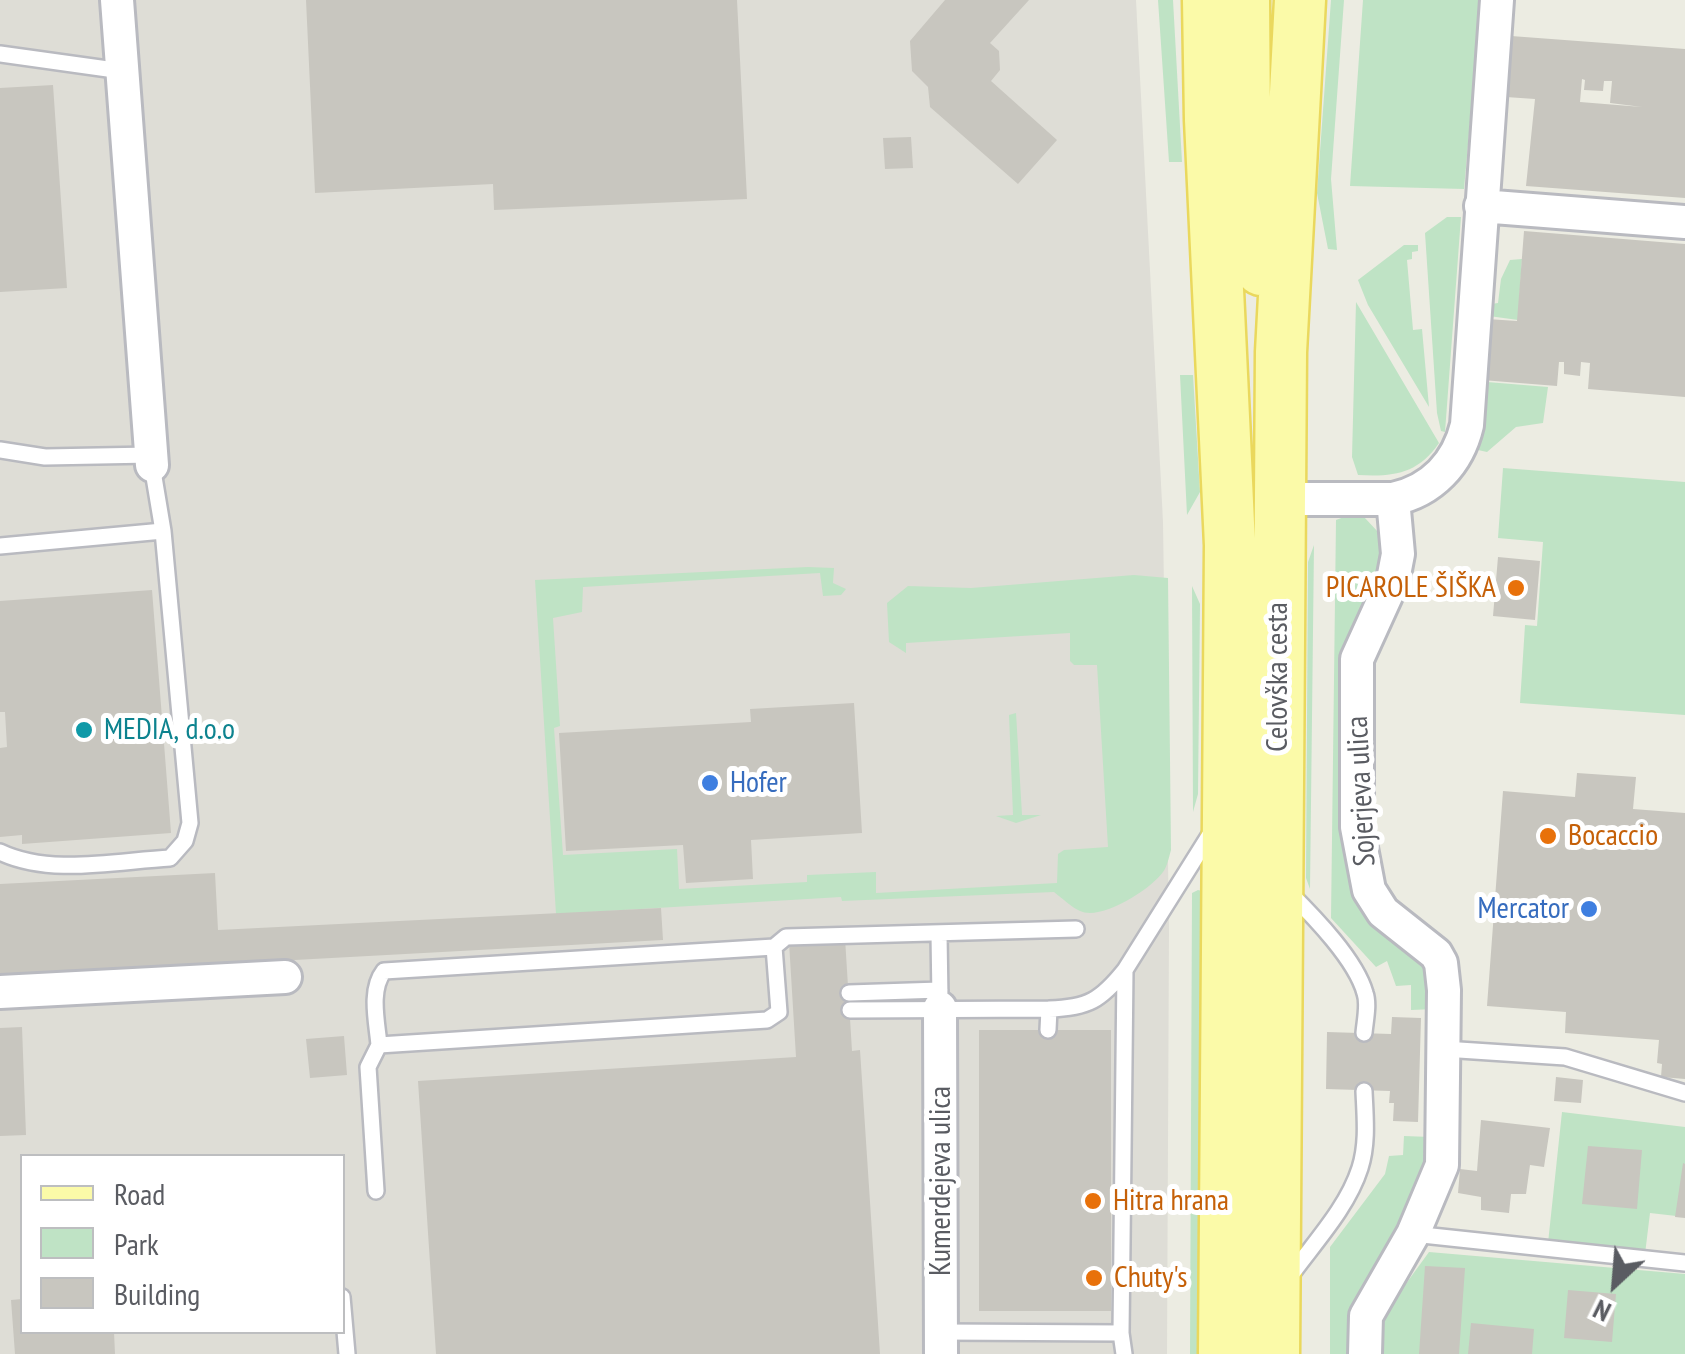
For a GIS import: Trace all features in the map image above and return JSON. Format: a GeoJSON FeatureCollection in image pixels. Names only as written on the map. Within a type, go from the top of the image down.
{"type":"FeatureCollection","features":[{"type":"Feature","properties":{"kind":"main road","name":"Celovška cesta"},"geometry":{"type":"LineString","coordinates":[[1274,1354],[1281,352],[1300,0]]}},
{"type":"Feature","properties":{"kind":"main road","name":"Celovška cesta"},"geometry":{"type":"LineString","coordinates":[[1214,7],[1230,545],[1224,1354]]}},
{"type":"Feature","properties":{"kind":"main road"},"geometry":{"type":"LineString","coordinates":[[1214,7],[1245,130],[1257,251],[1281,352]]}},
{"type":"Feature","properties":{"kind":"street"},"geometry":{"type":"LineString","coordinates":[[118,0],[151,460]]}},
{"type":"Feature","properties":{"kind":"street"},"geometry":{"type":"LineString","coordinates":[[1279,499],[1393,499],[1416,492],[1454,459],[1464,438],[1497,0]]}},
{"type":"Feature","properties":{"kind":"street"},"geometry":{"type":"LineString","coordinates":[[1481,206],[1685,222]]}},
{"type":"Feature","properties":{"kind":"street","name":"Sojerjeva ulica"},"geometry":{"type":"LineString","coordinates":[[1365,1354],[1366,1316],[1413,1234],[1442,1166],[1441,964],[1424,942],[1383,912],[1369,890],[1358,827],[1358,659],[1393,580],[1398,554],[1393,499]]}},
{"type":"Feature","properties":{"kind":"street"},"geometry":{"type":"LineString","coordinates":[[0,992],[285,978]]}},
{"type":"Feature","properties":{"kind":"street","name":"Kumerdejeva ulica"},"geometry":{"type":"LineString","coordinates":[[940,999],[941,1343]]}},
{"type":"Feature","properties":{"kind":"lane"},"geometry":{"type":"LineString","coordinates":[[0,54],[122,71]]}},
{"type":"Feature","properties":{"kind":"lane"},"geometry":{"type":"LineString","coordinates":[[0,450],[45,457],[151,460],[163,531],[190,823],[185,841],[170,858],[43,865],[16,860],[0,852]]}},
{"type":"Feature","properties":{"kind":"lane"},"geometry":{"type":"LineString","coordinates":[[0,546],[163,531]]}},
{"type":"Feature","properties":{"kind":"lane"},"geometry":{"type":"LineString","coordinates":[[848,992],[1049,1008],[1074,1008],[1092,1002],[1108,991],[1125,970],[1184,872],[1228,809]]}},
{"type":"Feature","properties":{"kind":"lane"},"geometry":{"type":"LineString","coordinates":[[1276,880],[1315,918],[1354,972],[1366,995],[1364,1033]]}},
{"type":"Feature","properties":{"kind":"lane"},"geometry":{"type":"LineString","coordinates":[[376,1191],[368,1067],[379,1045],[376,981],[384,971],[774,947],[786,937],[1076,929]]}},
{"type":"Feature","properties":{"kind":"lane"},"geometry":{"type":"LineString","coordinates":[[939,934],[940,999]]}},
{"type":"Feature","properties":{"kind":"lane"},"geometry":{"type":"LineString","coordinates":[[379,1045],[766,1020],[786,1012],[774,947]]}},
{"type":"Feature","properties":{"kind":"lane"},"geometry":{"type":"LineString","coordinates":[[1124,1354],[1118,1139],[1125,970]]}},
{"type":"Feature","properties":{"kind":"lane"},"geometry":{"type":"LineString","coordinates":[[850,1010],[940,999]]}},
{"type":"Feature","properties":{"kind":"lane"},"geometry":{"type":"LineString","coordinates":[[1048,1030],[1049,1008]]}},
{"type":"Feature","properties":{"kind":"lane"},"geometry":{"type":"LineString","coordinates":[[1444,1050],[1565,1058],[1685,1093]]}},
{"type":"Feature","properties":{"kind":"lane"},"geometry":{"type":"LineString","coordinates":[[1274,1299],[1342,1203],[1360,1170],[1365,1140],[1364,1090]]}},
{"type":"Feature","properties":{"kind":"lane"},"geometry":{"type":"LineString","coordinates":[[1413,1234],[1685,1263]]}},
{"type":"Feature","properties":{"kind":"lane"},"geometry":{"type":"LineString","coordinates":[[941,1343],[1121,1333]]}},
{"type":"Feature","properties":{"kind":"shaded area"},"geometry":{"type":"Polygon","coordinates":[[[0,0],[1136,0],[1163,522],[1169,930],[1167,1354],[0,1354],[0,0]]]}},
{"type":"Feature","properties":{"kind":"green space"},"geometry":{"type":"Polygon","coordinates":[[[1158,0],[1173,0],[1182,162],[1169,162],[1158,0]]]}},
{"type":"Feature","properties":{"kind":"green space"},"geometry":{"type":"Polygon","coordinates":[[[1331,0],[1344,0],[1331,179],[1337,250],[1328,249],[1317,193],[1331,0]]]}},
{"type":"Feature","properties":{"kind":"green space"},"geometry":{"type":"Polygon","coordinates":[[[1363,0],[1481,0],[1464,189],[1350,186],[1363,0]]]}},
{"type":"Feature","properties":{"kind":"green space"},"geometry":{"type":"Polygon","coordinates":[[[1447,217],[1461,217],[1445,432],[1441,431],[1437,413],[1425,233],[1447,217]]]}},
{"type":"Feature","properties":{"kind":"green space"},"geometry":{"type":"Polygon","coordinates":[[[1404,245],[1418,245],[1418,251],[1412,252],[1412,259],[1407,260],[1413,330],[1422,329],[1429,407],[1368,305],[1358,280],[1404,245]]]}},
{"type":"Feature","properties":{"kind":"green space"},"geometry":{"type":"Polygon","coordinates":[[[1522,259],[1518,320],[1489,316],[1491,304],[1498,303],[1501,279],[1510,260],[1522,259]]]}},
{"type":"Feature","properties":{"kind":"green space"},"geometry":{"type":"Polygon","coordinates":[[[1356,302],[1439,443],[1422,461],[1404,471],[1358,475],[1352,457],[1356,302]]]}},
{"type":"Feature","properties":{"kind":"green space"},"geometry":{"type":"Polygon","coordinates":[[[1180,375],[1193,375],[1200,492],[1187,515],[1180,375]]]}},
{"type":"Feature","properties":{"kind":"green space"},"geometry":{"type":"Polygon","coordinates":[[[1487,382],[1548,387],[1543,423],[1516,427],[1487,452],[1478,450],[1487,382]]]}},
{"type":"Feature","properties":{"kind":"green space"},"geometry":{"type":"Polygon","coordinates":[[[1503,468],[1685,482],[1685,715],[1520,703],[1525,625],[1537,626],[1543,542],[1498,538],[1503,468]]]}},
{"type":"Feature","properties":{"kind":"green space"},"geometry":{"type":"Polygon","coordinates":[[[1352,514],[1364,517],[1379,533],[1384,558],[1370,604],[1346,639],[1344,847],[1430,971],[1435,1009],[1411,1010],[1411,985],[1396,986],[1387,961],[1376,967],[1331,918],[1336,520],[1352,514]]]}},
{"type":"Feature","properties":{"kind":"green space"},"geometry":{"type":"Polygon","coordinates":[[[1314,545],[1310,889],[1306,878],[1308,562],[1314,545]]]}},
{"type":"Feature","properties":{"kind":"green space"},"geometry":{"type":"Polygon","coordinates":[[[834,568],[833,583],[846,589],[841,595],[823,596],[820,573],[583,587],[582,612],[553,618],[560,726],[554,728],[563,855],[677,849],[679,889],[807,882],[807,875],[876,872],[876,893],[1057,883],[1058,854],[1064,850],[1108,847],[1097,665],[1074,665],[1070,661],[1070,633],[906,643],[906,653],[889,642],[887,603],[908,586],[971,588],[1134,575],[1168,578],[1171,850],[1163,872],[1124,902],[1089,913],[1054,892],[842,901],[841,897],[556,914],[535,580],[834,568]]]}},
{"type":"Feature","properties":{"kind":"green space"},"geometry":{"type":"Polygon","coordinates":[[[1192,586],[1200,604],[1198,794],[1193,812],[1192,586]]]}},
{"type":"Feature","properties":{"kind":"green space"},"geometry":{"type":"Polygon","coordinates":[[[1016,713],[1022,815],[1041,815],[1016,823],[996,816],[1013,815],[1009,715],[1016,713]]]}},
{"type":"Feature","properties":{"kind":"green space"},"geometry":{"type":"Polygon","coordinates":[[[1206,892],[1208,1354],[1190,1354],[1192,893],[1206,892]]]}},
{"type":"Feature","properties":{"kind":"green space"},"geometry":{"type":"Polygon","coordinates":[[[1562,1112],[1685,1127],[1685,1217],[1650,1213],[1645,1254],[1548,1243],[1562,1112]]]}},
{"type":"Feature","properties":{"kind":"green space"},"geometry":{"type":"Polygon","coordinates":[[[1404,1136],[1431,1137],[1430,1157],[1391,1245],[1354,1304],[1346,1354],[1330,1354],[1330,1247],[1385,1174],[1389,1156],[1403,1155],[1404,1136]]]}},
{"type":"Feature","properties":{"kind":"green space"},"geometry":{"type":"Polygon","coordinates":[[[1429,1252],[1685,1274],[1685,1354],[1380,1354],[1381,1318],[1429,1252]]]}},
{"type":"Feature","properties":{"kind":"building"},"geometry":{"type":"Polygon","coordinates":[[[306,0],[737,0],[747,199],[494,210],[493,184],[315,193],[306,0]]]}},
{"type":"Feature","properties":{"kind":"building"},"geometry":{"type":"Polygon","coordinates":[[[945,0],[1029,0],[990,43],[999,51],[1000,70],[991,81],[1057,140],[1018,184],[930,107],[928,87],[912,71],[910,41],[945,0]]]}},
{"type":"Feature","properties":{"kind":"building"},"geometry":{"type":"Polygon","coordinates":[[[1511,36],[1685,49],[1685,198],[1526,186],[1535,99],[1506,97],[1511,36]],[[1582,79],[1580,102],[1642,107],[1610,103],[1612,81],[1604,81],[1603,91],[1584,90],[1582,79]]]}},
{"type":"Feature","properties":{"kind":"building"},"geometry":{"type":"Polygon","coordinates":[[[53,85],[67,288],[0,292],[0,88],[53,85]]]}},
{"type":"Feature","properties":{"kind":"building"},"geometry":{"type":"Polygon","coordinates":[[[911,137],[913,168],[885,169],[883,138],[911,137]]]}},
{"type":"Feature","properties":{"kind":"building"},"geometry":{"type":"Polygon","coordinates":[[[1524,231],[1685,244],[1685,397],[1588,389],[1590,363],[1581,362],[1580,376],[1564,374],[1564,362],[1559,362],[1557,386],[1482,380],[1487,319],[1517,321],[1524,231]]]}},
{"type":"Feature","properties":{"kind":"building","name":"PICAROLE ŠIŠKA"},"geometry":{"type":"Polygon","coordinates":[[[1498,557],[1540,561],[1535,620],[1493,616],[1498,557]]]}},
{"type":"Feature","properties":{"kind":"building","name":"MEDIA, d.o.o"},"geometry":{"type":"Polygon","coordinates":[[[152,590],[171,833],[22,844],[22,835],[0,837],[0,748],[7,747],[5,712],[0,712],[0,601],[152,590]]]}},
{"type":"Feature","properties":{"kind":"building","name":"Hofer"},"geometry":{"type":"Polygon","coordinates":[[[854,703],[862,833],[751,840],[753,879],[686,883],[683,845],[566,851],[559,733],[751,722],[750,709],[854,703]]]}},
{"type":"Feature","properties":{"kind":"building","name":"Mercator"},"geometry":{"type":"Polygon","coordinates":[[[1577,773],[1636,777],[1633,809],[1685,813],[1685,1079],[1661,1077],[1662,1064],[1657,1063],[1659,1040],[1565,1033],[1566,1012],[1487,1006],[1503,791],[1575,797],[1577,773]]]}},
{"type":"Feature","properties":{"kind":"building"},"geometry":{"type":"Polygon","coordinates":[[[215,873],[218,930],[661,908],[663,940],[0,976],[0,884],[215,873]]]}},
{"type":"Feature","properties":{"kind":"building"},"geometry":{"type":"Polygon","coordinates":[[[845,938],[852,1051],[860,1050],[880,1354],[436,1354],[418,1081],[796,1057],[789,942],[845,938]]]}},
{"type":"Feature","properties":{"kind":"building"},"geometry":{"type":"Polygon","coordinates":[[[1392,1017],[1421,1018],[1418,1122],[1393,1121],[1390,1091],[1326,1089],[1327,1032],[1391,1034],[1392,1017]]]}},
{"type":"Feature","properties":{"kind":"building"},"geometry":{"type":"Polygon","coordinates":[[[22,1027],[26,1135],[0,1136],[0,1028],[22,1027]]]}},
{"type":"Feature","properties":{"kind":"building"},"geometry":{"type":"Polygon","coordinates":[[[979,1030],[1111,1030],[1111,1311],[979,1311],[979,1030]]]}},
{"type":"Feature","properties":{"kind":"building"},"geometry":{"type":"Polygon","coordinates":[[[344,1036],[347,1075],[310,1078],[306,1039],[344,1036]]]}},
{"type":"Feature","properties":{"kind":"building"},"geometry":{"type":"Polygon","coordinates":[[[1556,1077],[1583,1080],[1581,1103],[1554,1101],[1556,1077]]]}},
{"type":"Feature","properties":{"kind":"building"},"geometry":{"type":"Polygon","coordinates":[[[1481,1120],[1550,1128],[1544,1167],[1530,1165],[1526,1194],[1511,1194],[1509,1213],[1481,1210],[1481,1197],[1458,1193],[1460,1169],[1477,1171],[1481,1120]]]}},
{"type":"Feature","properties":{"kind":"building"},"geometry":{"type":"Polygon","coordinates":[[[1588,1146],[1642,1150],[1637,1209],[1582,1204],[1588,1146]]]}},
{"type":"Feature","properties":{"kind":"building"},"geometry":{"type":"Polygon","coordinates":[[[1685,1164],[1685,1218],[1675,1217],[1685,1164]]]}},
{"type":"Feature","properties":{"kind":"building"},"geometry":{"type":"Polygon","coordinates":[[[1425,1266],[1465,1268],[1459,1354],[1419,1354],[1425,1266]]]}},
{"type":"Feature","properties":{"kind":"building"},"geometry":{"type":"Polygon","coordinates":[[[1568,1290],[1616,1294],[1612,1342],[1564,1338],[1568,1290]]]}},
{"type":"Feature","properties":{"kind":"building"},"geometry":{"type":"Polygon","coordinates":[[[20,1299],[20,1334],[114,1334],[115,1354],[15,1354],[11,1300],[20,1299]]]}},
{"type":"Feature","properties":{"kind":"building"},"geometry":{"type":"Polygon","coordinates":[[[1471,1323],[1534,1329],[1532,1354],[1468,1354],[1471,1323]]]}},
{"type":"Feature","properties":{"kind":"place","name":"PICAROLE ŠIŠKA"},"geometry":{"type":"Point","coordinates":[1516,588]}},
{"type":"Feature","properties":{"kind":"place","name":"MEDIA, d.o.o"},"geometry":{"type":"Point","coordinates":[84,730]}},
{"type":"Feature","properties":{"kind":"place","name":"Hofer"},"geometry":{"type":"Point","coordinates":[710,783]}},
{"type":"Feature","properties":{"kind":"place","name":"Bocaccio"},"geometry":{"type":"Point","coordinates":[1548,836]}},
{"type":"Feature","properties":{"kind":"place","name":"Mercator"},"geometry":{"type":"Point","coordinates":[1589,909]}},
{"type":"Feature","properties":{"kind":"place","name":"Hitra hrana"},"geometry":{"type":"Point","coordinates":[1093,1201]}},
{"type":"Feature","properties":{"kind":"place","name":"Chuty's"},"geometry":{"type":"Point","coordinates":[1094,1278]}}]}
